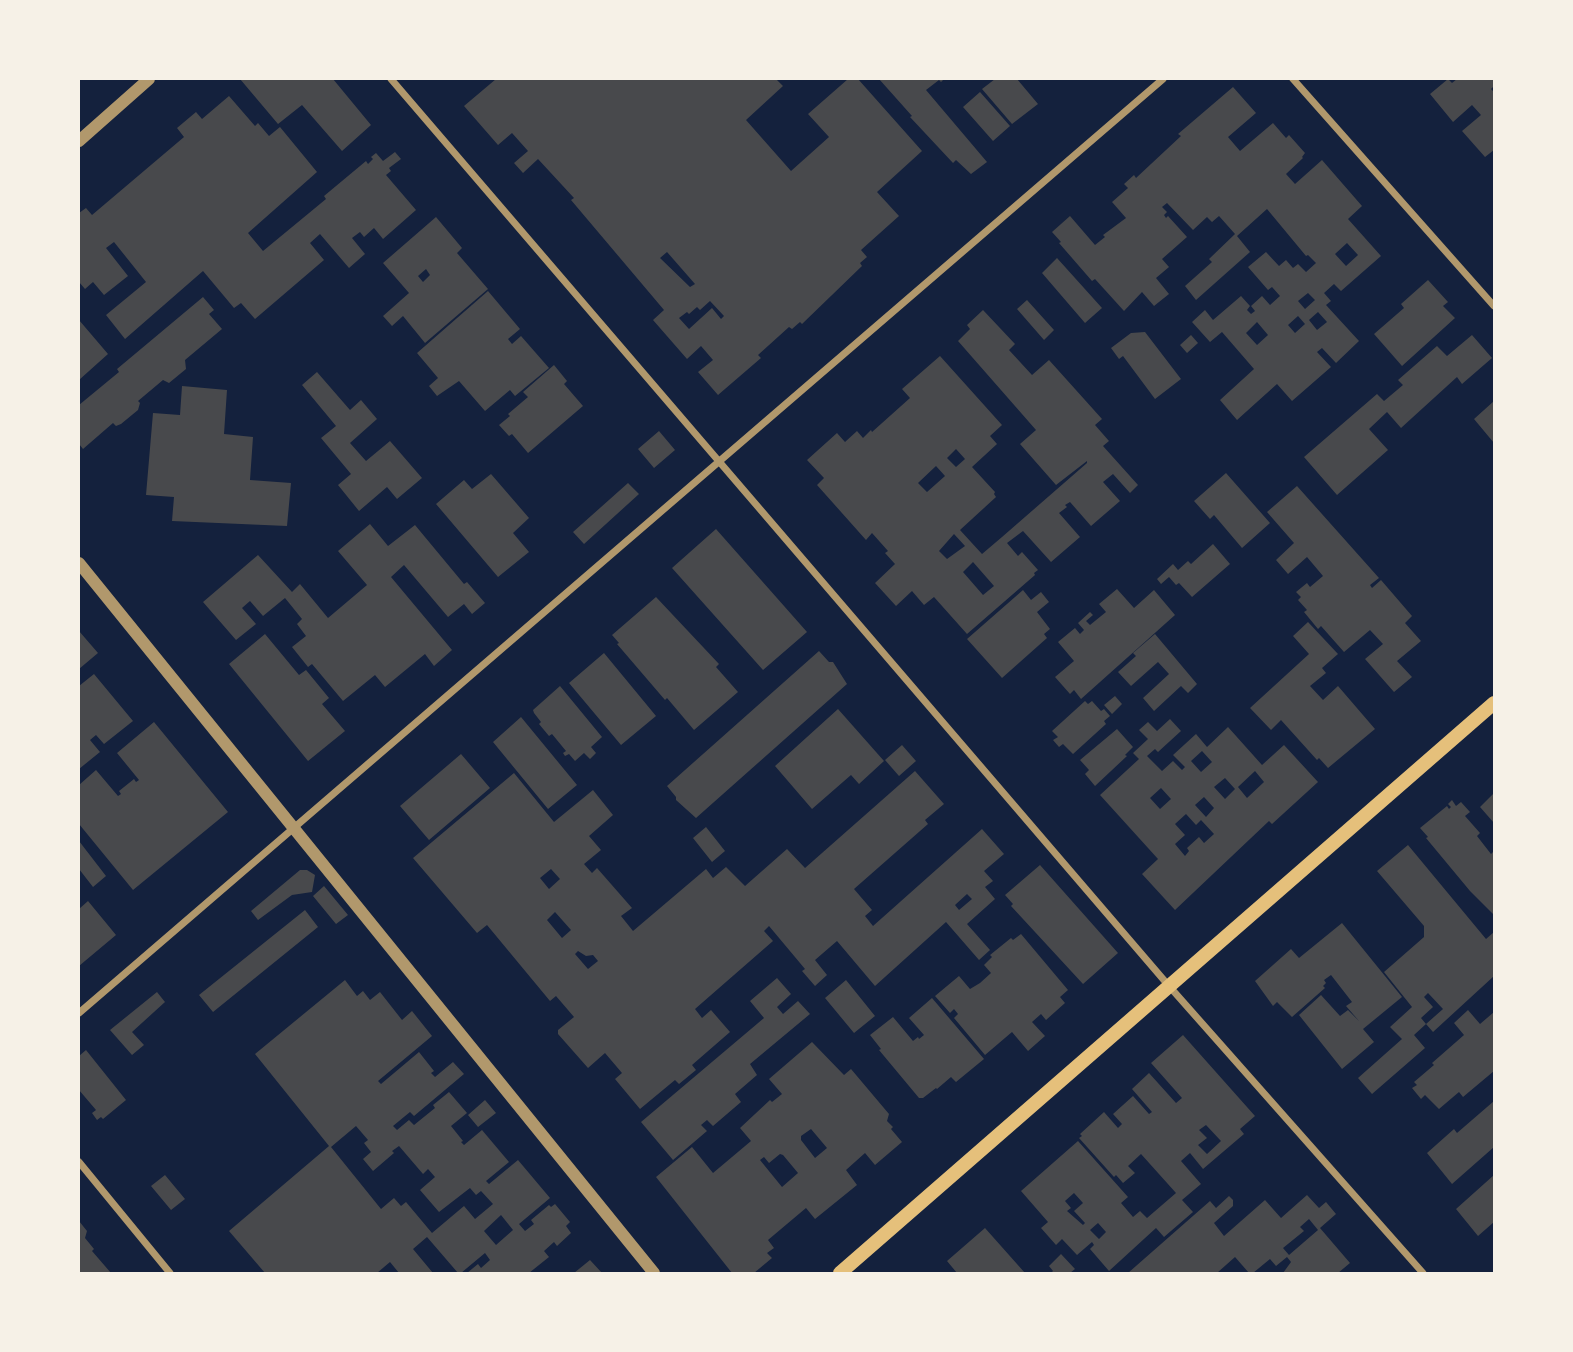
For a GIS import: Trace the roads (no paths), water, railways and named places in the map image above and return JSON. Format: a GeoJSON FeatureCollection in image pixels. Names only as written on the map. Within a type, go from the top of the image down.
{"type":"FeatureCollection","features":[{"type":"Feature","properties":{"kind":"main road"},"geometry":{"type":"LineString","coordinates":[[840,1273],[1494,702]]}},
{"type":"Feature","properties":{"kind":"street"},"geometry":{"type":"LineString","coordinates":[[79,141],[149,79]]}},
{"type":"Feature","properties":{"kind":"street"},"geometry":{"type":"LineString","coordinates":[[391,79],[1169,986],[1423,1273]]}},
{"type":"Feature","properties":{"kind":"street"},"geometry":{"type":"LineString","coordinates":[[79,1013],[1163,79]]}},
{"type":"Feature","properties":{"kind":"street"},"geometry":{"type":"LineString","coordinates":[[1293,79],[1494,306]]}},
{"type":"Feature","properties":{"kind":"street"},"geometry":{"type":"LineString","coordinates":[[79,563],[654,1273]]}},
{"type":"Feature","properties":{"kind":"street"},"geometry":{"type":"LineString","coordinates":[[79,1162],[170,1273]]}}]}
